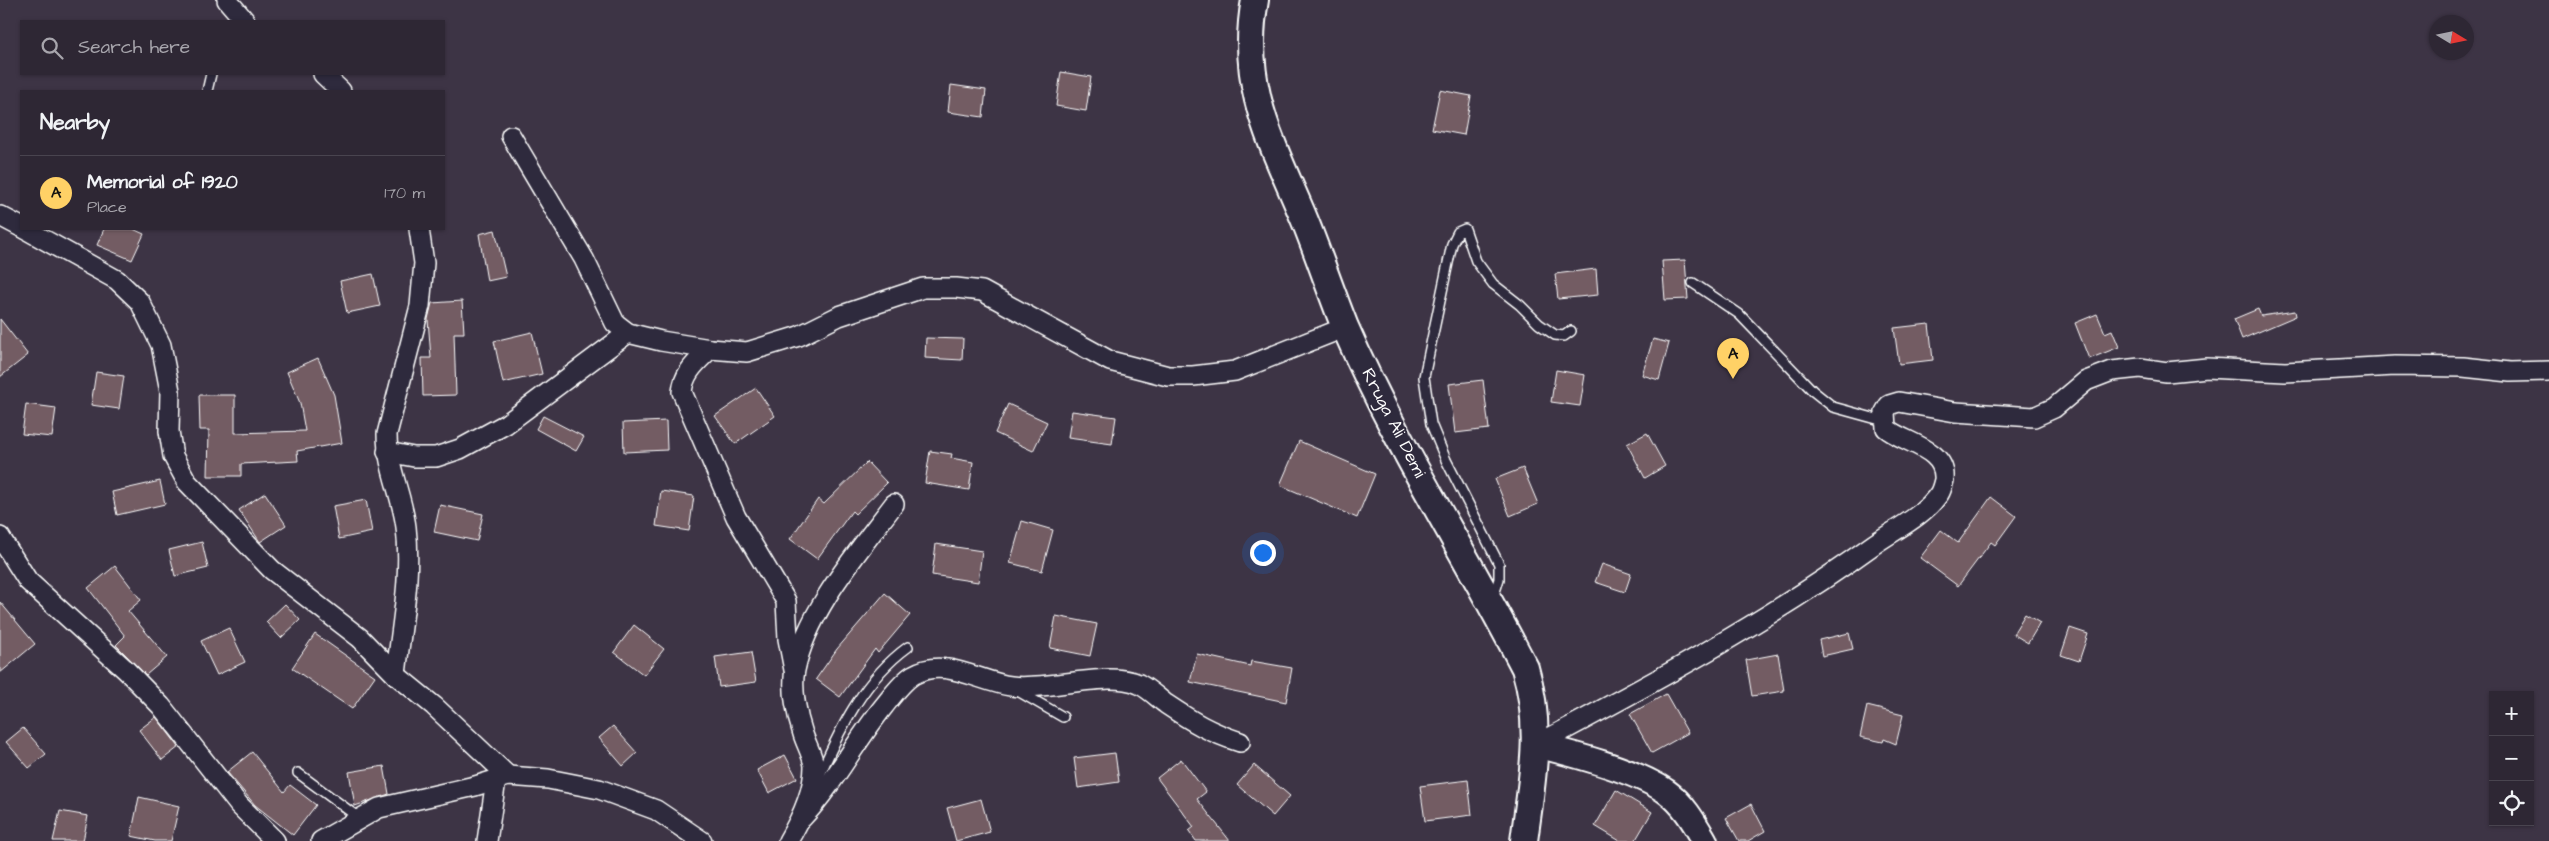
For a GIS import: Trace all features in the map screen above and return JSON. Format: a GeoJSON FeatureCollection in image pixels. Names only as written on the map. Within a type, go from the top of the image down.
{"type":"FeatureCollection","features":[{"type":"Feature","properties":{"kind":"main road","name":"Rruga Ali Demi"},"geometry":{"type":"LineString","coordinates":[[1255,0],[1252,17],[1251,64],[1259,109],[1346,327],[1390,419],[1525,668],[1532,693],[1536,745],[1524,841]]}},
{"type":"Feature","properties":{"kind":"street"},"geometry":{"type":"LineString","coordinates":[[226,0],[243,20]]}},
{"type":"Feature","properties":{"kind":"street"},"geometry":{"type":"LineString","coordinates":[[324,75],[339,90]]}},
{"type":"Feature","properties":{"kind":"street"},"geometry":{"type":"LineString","coordinates":[[511,136],[584,259],[615,323],[628,333],[710,349],[748,352],[773,346],[799,336],[839,316],[923,288],[956,288],[982,291],[1110,361],[1168,376],[1192,376],[1235,371],[1346,327]]}},
{"type":"Feature","properties":{"kind":"street"},"geometry":{"type":"LineString","coordinates":[[0,216],[20,226]]}},
{"type":"Feature","properties":{"kind":"street"},"geometry":{"type":"LineString","coordinates":[[27,230],[117,280],[140,302],[161,345],[170,391],[169,432],[173,456],[187,482],[272,570],[360,638],[396,675],[434,706],[502,778]]}},
{"type":"Feature","properties":{"kind":"street"},"geometry":{"type":"LineString","coordinates":[[396,675],[408,570],[407,543],[406,526],[387,452],[388,434],[420,306],[424,263],[419,230]]}},
{"type":"Feature","properties":{"kind":"street"},"geometry":{"type":"LineString","coordinates":[[387,452],[414,457],[436,457],[460,450],[506,424],[628,333]]}},
{"type":"Feature","properties":{"kind":"street"},"geometry":{"type":"LineString","coordinates":[[710,349],[688,370],[683,381],[682,392],[736,517],[786,601],[788,639],[794,672],[795,700],[801,728],[814,765],[811,786],[802,818]]}},
{"type":"Feature","properties":{"kind":"street"},"geometry":{"type":"LineString","coordinates":[[1536,745],[1661,678],[1834,574],[1925,508],[1940,494],[1944,479],[1942,466],[1930,453],[1886,428],[1884,421],[1889,405],[1899,402],[1955,412],[2034,417],[2054,408],[2086,381],[2112,371],[2140,368],[2167,372],[2207,368],[2285,372],[2395,366],[2463,367],[2510,372],[2549,371]]}},
{"type":"Feature","properties":{"kind":"street"},"geometry":{"type":"LineString","coordinates":[[794,672],[804,642],[818,614],[845,570],[894,504]]}},
{"type":"Feature","properties":{"kind":"street"},"geometry":{"type":"LineString","coordinates":[[0,537],[28,581],[126,670],[161,706],[239,805],[275,841]]}},
{"type":"Feature","properties":{"kind":"street"},"geometry":{"type":"LineString","coordinates":[[788,841],[802,818],[824,796],[868,726],[912,675],[929,669],[951,669],[1010,686],[1040,687],[1122,680],[1140,684],[1211,733],[1240,742]]}},
{"type":"Feature","properties":{"kind":"street"},"geometry":{"type":"LineString","coordinates":[[1536,745],[1576,755],[1610,767],[1667,792],[1682,806],[1705,841]]}},
{"type":"Feature","properties":{"kind":"street"},"geometry":{"type":"LineString","coordinates":[[487,841],[502,778]]}},
{"type":"Feature","properties":{"kind":"street"},"geometry":{"type":"LineString","coordinates":[[321,841],[379,808],[502,778],[548,779],[599,789],[656,810],[702,841]]}},
{"type":"Feature","properties":{"kind":"lane"},"geometry":{"type":"LineString","coordinates":[[207,90],[211,75]]}},
{"type":"Feature","properties":{"kind":"lane"},"geometry":{"type":"LineString","coordinates":[[1491,604],[1499,579],[1499,564],[1446,460],[1432,424],[1424,377],[1452,244],[1458,232],[1465,229],[1476,262],[1493,284],[1554,335],[1564,336],[1571,331]]}},
{"type":"Feature","properties":{"kind":"lane"},"geometry":{"type":"LineString","coordinates":[[1693,283],[1739,314],[1813,392],[1834,407],[1884,421]]}},
{"type":"Feature","properties":{"kind":"lane"},"geometry":{"type":"LineString","coordinates":[[802,818],[847,719],[883,668],[908,647]]}},
{"type":"Feature","properties":{"kind":"lane"},"geometry":{"type":"LineString","coordinates":[[1010,686],[1063,717]]}},
{"type":"Feature","properties":{"kind":"lane"},"geometry":{"type":"LineString","coordinates":[[298,774],[359,818]]}},
{"type":"Feature","properties":{"kind":"building"},"geometry":{"type":"Polygon","coordinates":[[[1061,72],[1091,77],[1086,111],[1056,106],[1061,72]]]}},
{"type":"Feature","properties":{"kind":"building"},"geometry":{"type":"Polygon","coordinates":[[[951,85],[986,90],[983,117],[948,112],[951,85]]]}},
{"type":"Feature","properties":{"kind":"building"},"geometry":{"type":"Polygon","coordinates":[[[1440,90],[1471,96],[1464,135],[1432,129],[1440,90]]]}},
{"type":"Feature","properties":{"kind":"building"},"geometry":{"type":"Polygon","coordinates":[[[104,230],[135,230],[144,234],[132,260],[97,245],[104,230]]]}},
{"type":"Feature","properties":{"kind":"building"},"geometry":{"type":"Polygon","coordinates":[[[495,230],[506,277],[487,281],[479,234],[495,230]]]}},
{"type":"Feature","properties":{"kind":"building"},"geometry":{"type":"Polygon","coordinates":[[[1685,260],[1688,299],[1665,300],[1662,261],[1685,260]]]}},
{"type":"Feature","properties":{"kind":"building"},"geometry":{"type":"Polygon","coordinates":[[[1596,269],[1598,295],[1558,299],[1555,274],[1596,269]]]}},
{"type":"Feature","properties":{"kind":"building"},"geometry":{"type":"Polygon","coordinates":[[[373,274],[380,306],[347,313],[340,281],[373,274]]]}},
{"type":"Feature","properties":{"kind":"building"},"geometry":{"type":"Polygon","coordinates":[[[462,301],[464,333],[454,333],[456,395],[423,396],[422,358],[431,358],[428,319],[432,303],[462,301]]]}},
{"type":"Feature","properties":{"kind":"building"},"geometry":{"type":"Polygon","coordinates":[[[2258,309],[2261,316],[2295,311],[2296,316],[2242,339],[2234,319],[2258,309]]]}},
{"type":"Feature","properties":{"kind":"building"},"geometry":{"type":"Polygon","coordinates":[[[2097,314],[2105,333],[2112,330],[2119,347],[2089,359],[2075,323],[2097,314]]]}},
{"type":"Feature","properties":{"kind":"building"},"geometry":{"type":"Polygon","coordinates":[[[0,319],[28,355],[0,377],[0,319]]]}},
{"type":"Feature","properties":{"kind":"building"},"geometry":{"type":"Polygon","coordinates":[[[1929,324],[1933,360],[1899,364],[1894,328],[1929,324]]]}},
{"type":"Feature","properties":{"kind":"building"},"geometry":{"type":"Polygon","coordinates":[[[532,332],[542,374],[503,383],[494,341],[532,332]]]}},
{"type":"Feature","properties":{"kind":"building"},"geometry":{"type":"Polygon","coordinates":[[[926,338],[963,339],[962,360],[925,358],[926,338]]]}},
{"type":"Feature","properties":{"kind":"building"},"geometry":{"type":"Polygon","coordinates":[[[1653,339],[1669,343],[1659,380],[1642,375],[1653,339]]]}},
{"type":"Feature","properties":{"kind":"building"},"geometry":{"type":"Polygon","coordinates":[[[318,358],[334,395],[342,443],[297,451],[298,461],[241,464],[241,476],[208,476],[209,430],[200,430],[199,395],[235,395],[235,433],[305,431],[300,403],[287,372],[318,358]]]}},
{"type":"Feature","properties":{"kind":"building"},"geometry":{"type":"Polygon","coordinates":[[[1556,370],[1585,375],[1580,406],[1551,402],[1556,370]]]}},
{"type":"Feature","properties":{"kind":"building"},"geometry":{"type":"Polygon","coordinates":[[[96,372],[124,376],[119,409],[91,405],[96,372]]]}},
{"type":"Feature","properties":{"kind":"building"},"geometry":{"type":"Polygon","coordinates":[[[1483,380],[1489,429],[1455,433],[1449,384],[1483,380]]]}},
{"type":"Feature","properties":{"kind":"building"},"geometry":{"type":"Polygon","coordinates":[[[756,388],[775,416],[735,444],[715,416],[756,388]]]}},
{"type":"Feature","properties":{"kind":"building"},"geometry":{"type":"Polygon","coordinates":[[[26,404],[56,408],[52,437],[22,434],[26,404]]]}},
{"type":"Feature","properties":{"kind":"building"},"geometry":{"type":"Polygon","coordinates":[[[1008,404],[1047,422],[1033,451],[995,433],[1008,404]]]}},
{"type":"Feature","properties":{"kind":"building"},"geometry":{"type":"Polygon","coordinates":[[[1072,411],[1116,417],[1112,444],[1068,438],[1072,411]]]}},
{"type":"Feature","properties":{"kind":"building"},"geometry":{"type":"Polygon","coordinates":[[[543,416],[584,437],[576,451],[536,429],[543,416]]]}},
{"type":"Feature","properties":{"kind":"building"},"geometry":{"type":"Polygon","coordinates":[[[666,421],[667,450],[624,452],[623,423],[666,421]]]}},
{"type":"Feature","properties":{"kind":"building"},"geometry":{"type":"Polygon","coordinates":[[[1647,433],[1665,466],[1645,478],[1627,444],[1647,433]]]}},
{"type":"Feature","properties":{"kind":"building"},"geometry":{"type":"Polygon","coordinates":[[[1299,441],[1375,474],[1357,518],[1280,485],[1299,441]]]}},
{"type":"Feature","properties":{"kind":"building"},"geometry":{"type":"Polygon","coordinates":[[[930,451],[952,454],[951,458],[973,462],[969,490],[925,483],[930,451]]]}},
{"type":"Feature","properties":{"kind":"building"},"geometry":{"type":"Polygon","coordinates":[[[867,462],[887,483],[855,514],[852,511],[817,559],[790,539],[818,499],[824,504],[867,462]]]}},
{"type":"Feature","properties":{"kind":"building"},"geometry":{"type":"Polygon","coordinates":[[[1523,468],[1538,504],[1510,516],[1495,479],[1523,468]]]}},
{"type":"Feature","properties":{"kind":"building"},"geometry":{"type":"Polygon","coordinates":[[[160,481],[165,504],[117,515],[112,492],[160,481]]]}},
{"type":"Feature","properties":{"kind":"building"},"geometry":{"type":"Polygon","coordinates":[[[661,491],[694,496],[689,531],[656,526],[661,491]]]}},
{"type":"Feature","properties":{"kind":"building"},"geometry":{"type":"Polygon","coordinates":[[[265,493],[286,525],[260,542],[239,510],[265,493]]]}},
{"type":"Feature","properties":{"kind":"building"},"geometry":{"type":"Polygon","coordinates":[[[1991,497],[2016,516],[1995,545],[1991,542],[1958,586],[1920,558],[1941,530],[1958,543],[1991,497]]]}},
{"type":"Feature","properties":{"kind":"building"},"geometry":{"type":"Polygon","coordinates":[[[366,500],[372,532],[339,539],[333,506],[366,500]]]}},
{"type":"Feature","properties":{"kind":"building"},"geometry":{"type":"Polygon","coordinates":[[[440,505],[483,514],[477,541],[434,532],[440,505]]]}},
{"type":"Feature","properties":{"kind":"building"},"geometry":{"type":"Polygon","coordinates":[[[1022,521],[1053,530],[1042,571],[1010,563],[1022,521]]]}},
{"type":"Feature","properties":{"kind":"building"},"geometry":{"type":"Polygon","coordinates":[[[202,542],[208,568],[175,576],[169,550],[202,542]]]}},
{"type":"Feature","properties":{"kind":"building"},"geometry":{"type":"Polygon","coordinates":[[[936,544],[982,551],[978,582],[932,575],[936,544]]]}},
{"type":"Feature","properties":{"kind":"building"},"geometry":{"type":"Polygon","coordinates":[[[1602,564],[1631,574],[1625,592],[1595,582],[1602,564]]]}},
{"type":"Feature","properties":{"kind":"building"},"geometry":{"type":"Polygon","coordinates":[[[115,566],[141,600],[128,611],[167,657],[146,675],[116,645],[125,636],[88,588],[115,566]]]}},
{"type":"Feature","properties":{"kind":"building"},"geometry":{"type":"Polygon","coordinates":[[[885,593],[910,615],[878,653],[875,649],[840,697],[816,679],[837,649],[885,593]]]}},
{"type":"Feature","properties":{"kind":"building"},"geometry":{"type":"Polygon","coordinates":[[[0,602],[35,644],[0,673],[0,602]]]}},
{"type":"Feature","properties":{"kind":"building"},"geometry":{"type":"Polygon","coordinates":[[[285,604],[300,620],[281,638],[266,622],[285,604]]]}},
{"type":"Feature","properties":{"kind":"building"},"geometry":{"type":"Polygon","coordinates":[[[2025,614],[2040,623],[2028,643],[2013,634],[2025,614]]]}},
{"type":"Feature","properties":{"kind":"building"},"geometry":{"type":"Polygon","coordinates":[[[1056,616],[1097,624],[1090,656],[1050,648],[1056,616]]]}},
{"type":"Feature","properties":{"kind":"building"},"geometry":{"type":"Polygon","coordinates":[[[634,625],[664,649],[644,675],[614,652],[634,625]]]}},
{"type":"Feature","properties":{"kind":"building"},"geometry":{"type":"Polygon","coordinates":[[[229,628],[245,662],[217,675],[201,641],[229,628]]]}},
{"type":"Feature","properties":{"kind":"building"},"geometry":{"type":"Polygon","coordinates":[[[2070,628],[2088,634],[2079,661],[2061,655],[2070,628]]]}},
{"type":"Feature","properties":{"kind":"building"},"geometry":{"type":"Polygon","coordinates":[[[1849,633],[1853,649],[1822,656],[1819,640],[1849,633]]]}},
{"type":"Feature","properties":{"kind":"building"},"geometry":{"type":"Polygon","coordinates":[[[315,634],[375,676],[352,709],[292,668],[315,634]]]}},
{"type":"Feature","properties":{"kind":"building"},"geometry":{"type":"Polygon","coordinates":[[[751,652],[756,682],[719,687],[715,657],[751,652]]]}},
{"type":"Feature","properties":{"kind":"building"},"geometry":{"type":"Polygon","coordinates":[[[1197,654],[1250,666],[1251,661],[1292,668],[1286,702],[1190,682],[1197,654]]]}},
{"type":"Feature","properties":{"kind":"building"},"geometry":{"type":"Polygon","coordinates":[[[1778,654],[1784,691],[1752,696],[1746,660],[1778,654]]]}},
{"type":"Feature","properties":{"kind":"building"},"geometry":{"type":"Polygon","coordinates":[[[1666,694],[1688,733],[1652,753],[1630,714],[1666,694]]]}},
{"type":"Feature","properties":{"kind":"building"},"geometry":{"type":"Polygon","coordinates":[[[1867,706],[1903,715],[1896,744],[1884,739],[1883,742],[1860,737],[1867,706]]]}},
{"type":"Feature","properties":{"kind":"building"},"geometry":{"type":"Polygon","coordinates":[[[156,717],[179,747],[162,760],[139,730],[156,717]]]}},
{"type":"Feature","properties":{"kind":"building"},"geometry":{"type":"Polygon","coordinates":[[[613,726],[637,753],[623,766],[599,738],[613,726]]]}},
{"type":"Feature","properties":{"kind":"building"},"geometry":{"type":"Polygon","coordinates":[[[23,728],[46,754],[29,768],[6,742],[23,728]]]}},
{"type":"Feature","properties":{"kind":"building"},"geometry":{"type":"Polygon","coordinates":[[[252,752],[284,792],[290,785],[316,805],[293,835],[255,805],[227,772],[252,752]]]}},
{"type":"Feature","properties":{"kind":"building"},"geometry":{"type":"Polygon","coordinates":[[[1115,753],[1119,782],[1078,788],[1074,758],[1115,753]]]}},
{"type":"Feature","properties":{"kind":"building"},"geometry":{"type":"Polygon","coordinates":[[[785,755],[797,778],[769,793],[757,770],[785,755]]]}},
{"type":"Feature","properties":{"kind":"building"},"geometry":{"type":"Polygon","coordinates":[[[1181,759],[1206,792],[1197,799],[1230,841],[1196,841],[1189,831],[1194,827],[1157,778],[1181,759]]]}},
{"type":"Feature","properties":{"kind":"building"},"geometry":{"type":"Polygon","coordinates":[[[1254,765],[1290,796],[1273,816],[1237,785],[1254,765]]]}},
{"type":"Feature","properties":{"kind":"building"},"geometry":{"type":"Polygon","coordinates":[[[384,766],[389,794],[355,806],[349,772],[384,766]]]}},
{"type":"Feature","properties":{"kind":"building"},"geometry":{"type":"Polygon","coordinates":[[[1468,780],[1472,815],[1425,821],[1420,786],[1468,780]]]}},
{"type":"Feature","properties":{"kind":"building"},"geometry":{"type":"Polygon","coordinates":[[[1616,790],[1652,812],[1635,841],[1620,841],[1595,826],[1616,790]]]}},
{"type":"Feature","properties":{"kind":"building"},"geometry":{"type":"Polygon","coordinates":[[[139,797],[179,806],[171,841],[155,841],[131,836],[139,797]]]}},
{"type":"Feature","properties":{"kind":"building"},"geometry":{"type":"Polygon","coordinates":[[[981,799],[990,832],[956,841],[947,808],[981,799]]]}},
{"type":"Feature","properties":{"kind":"building"},"geometry":{"type":"Polygon","coordinates":[[[1751,804],[1765,831],[1748,841],[1739,841],[1726,818],[1751,804]]]}},
{"type":"Feature","properties":{"kind":"building"},"geometry":{"type":"Polygon","coordinates":[[[60,811],[88,816],[83,841],[53,841],[60,811]]]}},
{"type":"Feature","properties":{"kind":"place","name":"Memorial of 1920"},"geometry":{"type":"Point","coordinates":[1733,379]}}]}
